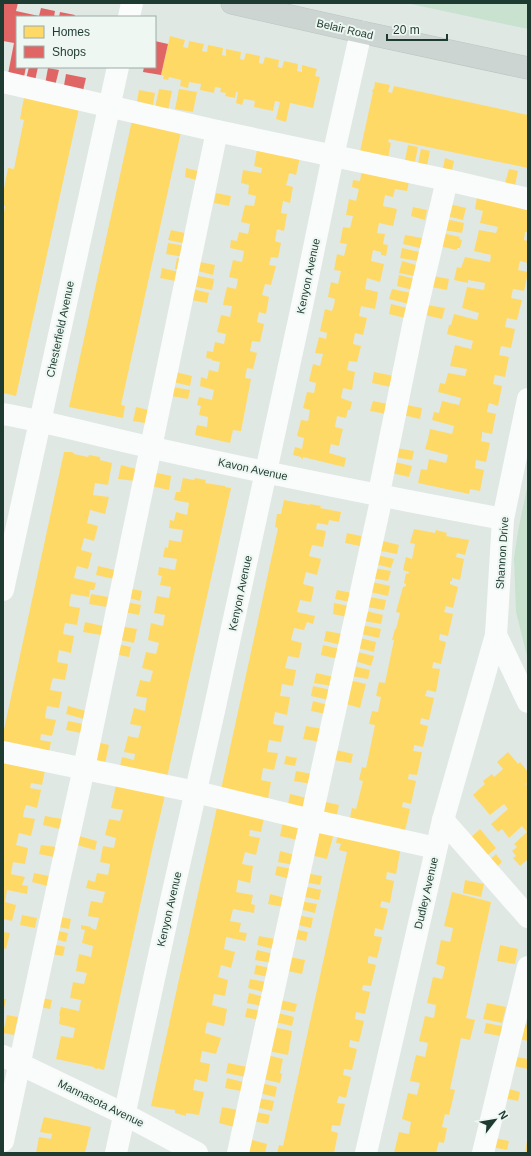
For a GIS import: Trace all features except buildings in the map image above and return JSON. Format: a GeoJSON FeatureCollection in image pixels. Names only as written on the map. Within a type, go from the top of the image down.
{"type":"FeatureCollection","features":[{"type":"Feature","properties":{"kind":"main road","name":"Belair Road"},"geometry":{"type":"LineString","coordinates":[[232,3],[528,68]]}},
{"type":"Feature","properties":{"kind":"street"},"geometry":{"type":"LineString","coordinates":[[129,16],[132,3]]}},
{"type":"Feature","properties":{"kind":"street","name":"Kenyon Avenue"},"geometry":{"type":"LineString","coordinates":[[116,1153],[361,32]]}},
{"type":"Feature","properties":{"kind":"street","name":"Chesterfield Avenue"},"geometry":{"type":"LineString","coordinates":[[3,590],[118,68]]}},
{"type":"Feature","properties":{"kind":"street"},"geometry":{"type":"LineString","coordinates":[[3,83],[528,199]]}},
{"type":"Feature","properties":{"kind":"street"},"geometry":{"type":"LineString","coordinates":[[3,1141],[11,1060],[58,885],[84,768],[217,131]]}},
{"type":"Feature","properties":{"kind":"street"},"geometry":{"type":"LineString","coordinates":[[238,1153],[382,496],[380,488],[414,321],[447,180]]}},
{"type":"Feature","properties":{"kind":"street","name":"Shannon Drive"},"geometry":{"type":"LineString","coordinates":[[528,399],[503,519],[496,636],[528,702]]}},
{"type":"Feature","properties":{"kind":"street","name":"Kavon Avenue"},"geometry":{"type":"LineString","coordinates":[[3,414],[40,421],[151,448],[382,496],[503,519]]}},
{"type":"Feature","properties":{"kind":"street","name":"Dudley Avenue"},"geometry":{"type":"LineString","coordinates":[[366,1153],[442,820],[496,636]]}},
{"type":"Feature","properties":{"kind":"street"},"geometry":{"type":"LineString","coordinates":[[3,752],[196,792],[436,848]]}},
{"type":"Feature","properties":{"kind":"street"},"geometry":{"type":"LineString","coordinates":[[442,820],[528,917]]}},
{"type":"Feature","properties":{"kind":"street"},"geometry":{"type":"LineString","coordinates":[[483,1153],[528,967]]}},
{"type":"Feature","properties":{"kind":"street","name":"Mannasota Avenue"},"geometry":{"type":"LineString","coordinates":[[11,1060],[124,1114],[197,1153]]}},
{"type":"Feature","properties":{"kind":"green space"},"geometry":{"type":"Polygon","coordinates":[[[406,3],[528,3],[528,29],[406,3]]]}},
{"type":"Feature","properties":{"kind":"green space"},"geometry":{"type":"Polygon","coordinates":[[[528,483],[528,660],[516,612],[514,558],[528,483]]]}}]}
